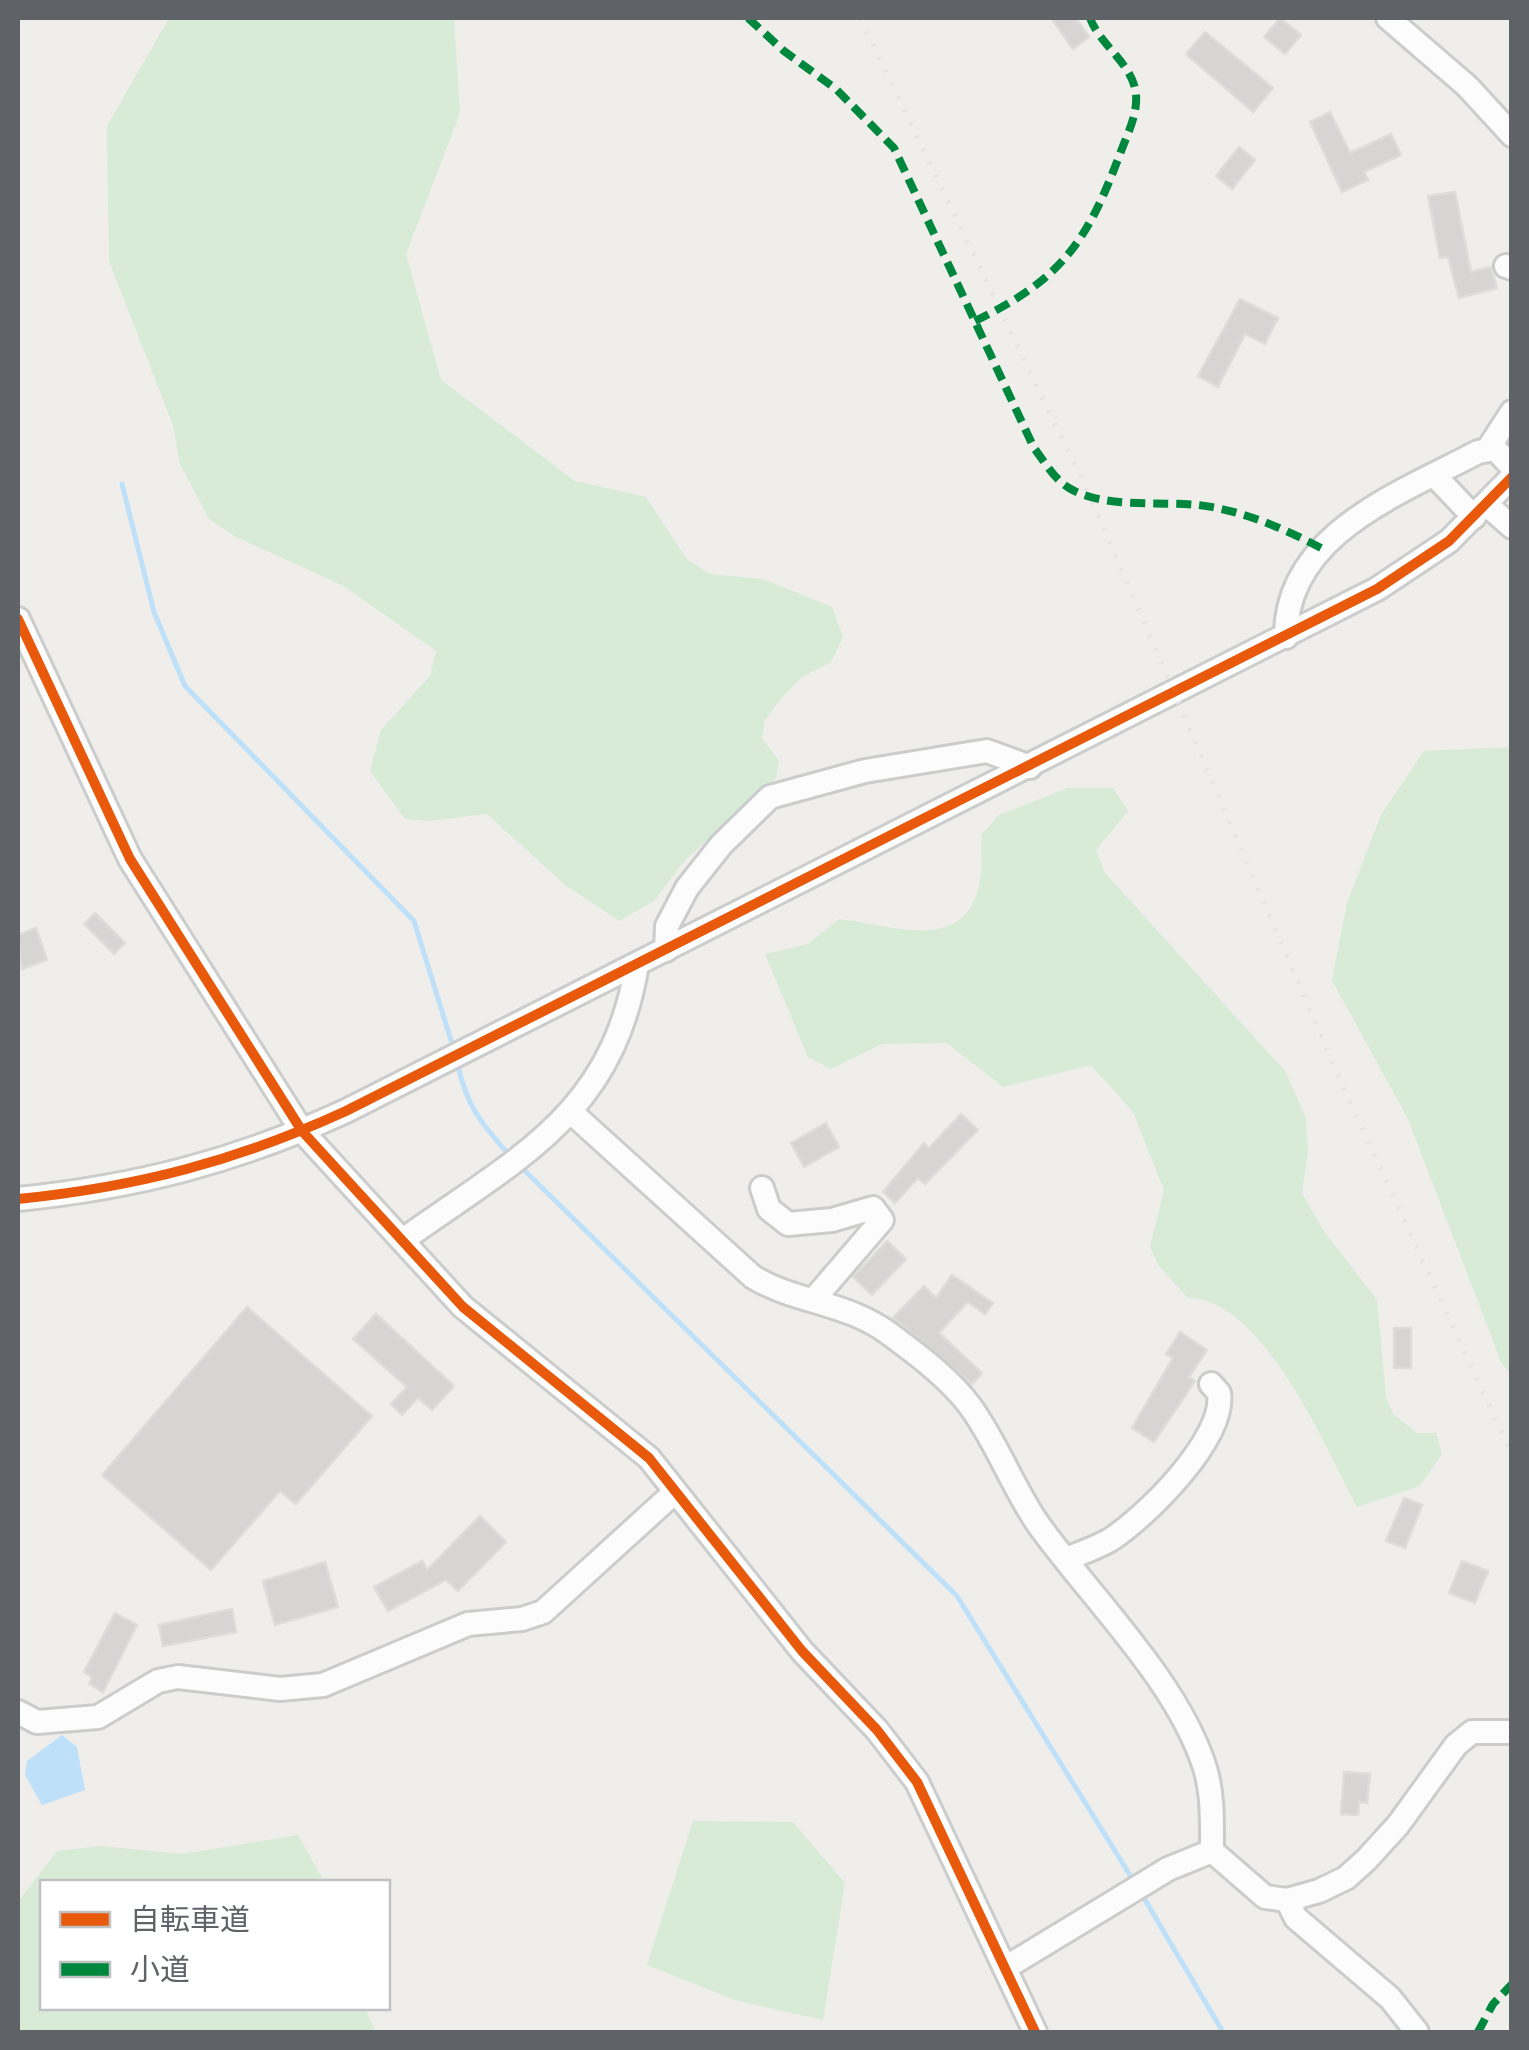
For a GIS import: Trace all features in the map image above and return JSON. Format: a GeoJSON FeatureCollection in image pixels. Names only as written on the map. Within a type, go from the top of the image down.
{"type":"FeatureCollection","features":[{"type":"Feature","properties":{"kind":"street"},"geometry":{"type":"LineString","coordinates":[[1388,18],[1467,86],[1512,135]]}},
{"type":"Feature","properties":{"kind":"street"},"geometry":{"type":"LineString","coordinates":[[1488,449],[1512,412]]}},
{"type":"Feature","properties":{"kind":"street"},"geometry":{"type":"LineString","coordinates":[[1286,636],[1286,610],[1296,585],[1331,535],[1488,449],[1495,449],[1512,467]]}},
{"type":"Feature","properties":{"kind":"street"},"geometry":{"type":"LineString","coordinates":[[1436,476],[1481,511],[1512,527]]}},
{"type":"Feature","properties":{"kind":"street"},"geometry":{"type":"LineString","coordinates":[[18,1198],[141,1182],[234,1159],[302,1132],[1030,767],[1416,566],[1481,511],[1512,476]]}},
{"type":"Feature","properties":{"kind":"street"},"geometry":{"type":"LineString","coordinates":[[18,618],[130,859],[302,1132],[464,1307],[649,1458],[802,1652],[877,1730],[917,1782],[1035,2032]]}},
{"type":"Feature","properties":{"kind":"street"},"geometry":{"type":"LineString","coordinates":[[666,950],[667,926],[687,888],[720,845],[770,797],[865,771],[987,751],[1030,767]]}},
{"type":"Feature","properties":{"kind":"street"},"geometry":{"type":"LineString","coordinates":[[402,1240],[572,1113],[616,1043],[630,1012],[637,964]]}},
{"type":"Feature","properties":{"kind":"street"},"geometry":{"type":"LineString","coordinates":[[572,1113],[753,1277],[776,1290],[815,1298],[887,1332],[968,1402],[1015,1490],[1125,1630],[1186,1726],[1205,1767],[1212,1802],[1212,1850],[1266,1897],[1287,1900],[1346,1878],[1398,1825],[1434,1770],[1472,1732],[1512,1732]]}},
{"type":"Feature","properties":{"kind":"street"},"geometry":{"type":"LineString","coordinates":[[762,1188],[768,1210],[788,1224],[832,1220],[864,1209],[878,1213],[882,1220],[815,1298]]}},
{"type":"Feature","properties":{"kind":"street"},"geometry":{"type":"LineString","coordinates":[[1066,1559],[1114,1537],[1190,1464],[1219,1413],[1219,1392],[1211,1384]]}},
{"type":"Feature","properties":{"kind":"street"},"geometry":{"type":"LineString","coordinates":[[18,1712],[36,1722],[98,1717],[158,1681],[178,1677],[280,1688],[323,1685],[468,1624],[522,1620],[544,1612],[675,1492]]}},
{"type":"Feature","properties":{"kind":"street"},"geometry":{"type":"LineString","coordinates":[[1005,1968],[1168,1869],[1212,1850]]}},
{"type":"Feature","properties":{"kind":"street"},"geometry":{"type":"LineString","coordinates":[[1287,1900],[1296,1918],[1390,1998],[1416,2032]]}},
{"type":"Feature","properties":{"kind":"green space"},"geometry":{"type":"Polygon","coordinates":[[[169,18],[454,18],[460,113],[406,254],[441,380],[575,481],[646,497],[686,558],[709,574],[763,579],[832,607],[843,637],[831,662],[802,677],[765,720],[762,738],[779,761],[776,778],[685,860],[654,901],[619,921],[565,885],[487,814],[429,821],[405,819],[370,771],[381,730],[430,676],[436,651],[342,585],[236,537],[209,519],[180,464],[173,425],[109,261],[107,126],[169,18]]]}},
{"type":"Feature","properties":{"kind":"green space"},"geometry":{"type":"Polygon","coordinates":[[[1512,747],[1511,1374],[1502,1364],[1408,1119],[1332,980],[1347,903],[1381,815],[1424,751],[1512,747]]]}},
{"type":"Feature","properties":{"kind":"green space"},"geometry":{"type":"Polygon","coordinates":[[[1068,788],[1113,788],[1128,811],[1096,850],[1105,873],[1285,1071],[1306,1118],[1308,1152],[1302,1193],[1323,1230],[1377,1300],[1386,1397],[1393,1414],[1417,1433],[1436,1433],[1442,1454],[1420,1486],[1357,1507],[1310,1415],[1266,1349],[1242,1322],[1216,1305],[1188,1298],[1159,1266],[1150,1247],[1164,1190],[1133,1112],[1091,1065],[1003,1087],[947,1043],[882,1044],[831,1069],[808,1057],[765,954],[808,944],[839,919],[905,929],[946,927],[962,918],[974,901],[981,874],[982,834],[999,815],[1068,788]]]}},
{"type":"Feature","properties":{"kind":"green space"},"geometry":{"type":"Polygon","coordinates":[[[693,1821],[793,1822],[845,1883],[823,2020],[735,2000],[647,1965],[693,1821]]]}},
{"type":"Feature","properties":{"kind":"green space"},"geometry":{"type":"Polygon","coordinates":[[[298,1835],[323,1880],[40,1880],[40,2010],[366,2010],[376,2032],[18,2032],[18,1902],[57,1851],[101,1846],[182,1854],[298,1835]]]}},
{"type":"Feature","properties":{"kind":"water"},"geometry":{"type":"Polygon","coordinates":[[[62,1735],[77,1747],[85,1790],[42,1805],[25,1775],[27,1761],[62,1735]]]}},
{"type":"Feature","properties":{"kind":"building"},"geometry":{"type":"Polygon","coordinates":[[[1051,18],[1076,18],[1089,37],[1073,49],[1051,18]]]}},
{"type":"Feature","properties":{"kind":"building"},"geometry":{"type":"Polygon","coordinates":[[[1280,18],[1301,35],[1285,54],[1264,37],[1280,18]]]}},
{"type":"Feature","properties":{"kind":"building"},"geometry":{"type":"Polygon","coordinates":[[[1205,32],[1273,88],[1253,112],[1186,54],[1205,32]]]}},
{"type":"Feature","properties":{"kind":"building"},"geometry":{"type":"Polygon","coordinates":[[[1330,112],[1350,153],[1391,134],[1401,155],[1364,172],[1368,180],[1342,192],[1310,122],[1330,112]]]}},
{"type":"Feature","properties":{"kind":"building"},"geometry":{"type":"Polygon","coordinates":[[[1239,147],[1255,160],[1232,189],[1216,176],[1239,147]]]}},
{"type":"Feature","properties":{"kind":"building"},"geometry":{"type":"Polygon","coordinates":[[[1455,192],[1471,272],[1491,267],[1497,288],[1459,298],[1448,257],[1440,258],[1428,196],[1455,192]]]}},
{"type":"Feature","properties":{"kind":"building"},"geometry":{"type":"Polygon","coordinates":[[[1240,299],[1278,318],[1265,344],[1245,334],[1218,387],[1198,376],[1240,299]]]}},
{"type":"Feature","properties":{"kind":"building"},"geometry":{"type":"Polygon","coordinates":[[[95,913],[125,943],[114,954],[84,924],[95,913]]]}},
{"type":"Feature","properties":{"kind":"building"},"geometry":{"type":"Polygon","coordinates":[[[36,928],[47,960],[22,969],[18,935],[36,928]]]}},
{"type":"Feature","properties":{"kind":"building"},"geometry":{"type":"Polygon","coordinates":[[[961,1114],[978,1130],[925,1184],[918,1178],[895,1203],[883,1192],[924,1143],[929,1148],[961,1114]]]}},
{"type":"Feature","properties":{"kind":"building"},"geometry":{"type":"Polygon","coordinates":[[[826,1123],[839,1147],[804,1167],[791,1143],[826,1123]]]}},
{"type":"Feature","properties":{"kind":"building"},"geometry":{"type":"Polygon","coordinates":[[[887,1241],[906,1259],[872,1295],[853,1277],[887,1241]]]}},
{"type":"Feature","properties":{"kind":"building"},"geometry":{"type":"Polygon","coordinates":[[[952,1275],[993,1303],[985,1314],[968,1302],[939,1333],[982,1373],[972,1384],[893,1318],[924,1286],[936,1298],[952,1275]]]}},
{"type":"Feature","properties":{"kind":"building"},"geometry":{"type":"Polygon","coordinates":[[[247,1307],[372,1416],[296,1504],[280,1491],[211,1570],[102,1475],[247,1307]]]}},
{"type":"Feature","properties":{"kind":"building"},"geometry":{"type":"Polygon","coordinates":[[[376,1314],[454,1386],[432,1410],[418,1398],[402,1415],[391,1404],[407,1387],[353,1339],[376,1314]]]}},
{"type":"Feature","properties":{"kind":"building"},"geometry":{"type":"Polygon","coordinates":[[[1394,1328],[1411,1328],[1411,1368],[1394,1368],[1394,1328]]]}},
{"type":"Feature","properties":{"kind":"building"},"geometry":{"type":"Polygon","coordinates":[[[1180,1332],[1207,1350],[1189,1377],[1195,1381],[1154,1442],[1132,1428],[1173,1358],[1166,1354],[1180,1332]]]}},
{"type":"Feature","properties":{"kind":"building"},"geometry":{"type":"Polygon","coordinates":[[[1404,1498],[1422,1505],[1405,1548],[1386,1541],[1404,1498]]]}},
{"type":"Feature","properties":{"kind":"building"},"geometry":{"type":"Polygon","coordinates":[[[480,1516],[506,1542],[458,1591],[446,1580],[388,1611],[374,1587],[422,1561],[427,1570],[480,1516]]]}},
{"type":"Feature","properties":{"kind":"building"},"geometry":{"type":"Polygon","coordinates":[[[1462,1561],[1488,1571],[1475,1603],[1449,1593],[1462,1561]]]}},
{"type":"Feature","properties":{"kind":"building"},"geometry":{"type":"Polygon","coordinates":[[[325,1562],[338,1607],[275,1625],[263,1581],[325,1562]]]}},
{"type":"Feature","properties":{"kind":"building"},"geometry":{"type":"Polygon","coordinates":[[[232,1609],[236,1632],[163,1646],[159,1625],[232,1609]]]}},
{"type":"Feature","properties":{"kind":"building"},"geometry":{"type":"Polygon","coordinates":[[[115,1613],[137,1625],[103,1692],[89,1684],[92,1677],[84,1672],[115,1613]]]}},
{"type":"Feature","properties":{"kind":"building"},"geometry":{"type":"Polygon","coordinates":[[[1344,1772],[1370,1774],[1367,1803],[1359,1802],[1358,1815],[1341,1814],[1344,1772]]]}},
{"type":"Feature","properties":{"kind":"waterway"},"geometry":{"type":"LineString","coordinates":[[122,484],[154,612],[185,686],[414,921],[454,1050]]}},
{"type":"Feature","properties":{"kind":"waterway"},"geometry":{"type":"LineString","coordinates":[[457,1061],[476,1113],[511,1157]]}},
{"type":"Feature","properties":{"kind":"waterway"},"geometry":{"type":"LineString","coordinates":[[519,1165],[957,1596],[1133,1880]]}},
{"type":"Feature","properties":{"kind":"waterway"},"geometry":{"type":"LineString","coordinates":[[1141,1893],[1223,2032]]}},
{"type":"Feature","properties":{"kind":"railway"},"geometry":{"type":"LineString","coordinates":[[860,18],[1092,501],[1343,1087],[1512,1455]]}},
{"type":"Feature","properties":{"kind":"marked path"},"geometry":{"type":"LineString","coordinates":[[748,18],[784,51],[836,89],[894,148],[1034,448],[1059,480],[1098,499],[1198,505],[1230,511],[1321,548]]}},
{"type":"Feature","properties":{"kind":"marked path"},"geometry":{"type":"LineString","coordinates":[[975,321],[1030,290],[1068,255],[1096,211],[1130,130],[1136,105],[1132,79],[1090,18]]}},
{"type":"Feature","properties":{"kind":"marked path"},"geometry":{"type":"LineString","coordinates":[[1478,2032],[1493,2004],[1512,1984]]}},
{"type":"Feature","properties":{"kind":"cycle path"},"geometry":{"type":"LineString","coordinates":[[18,1199],[104,1187],[186,1169],[266,1144],[346,1111],[1377,589],[1449,541],[1512,477]]}},
{"type":"Feature","properties":{"kind":"cycle path"},"geometry":{"type":"LineString","coordinates":[[18,619],[130,859],[302,1131],[463,1307],[649,1458],[802,1651],[877,1730],[917,1782],[1035,2032]]}}]}
